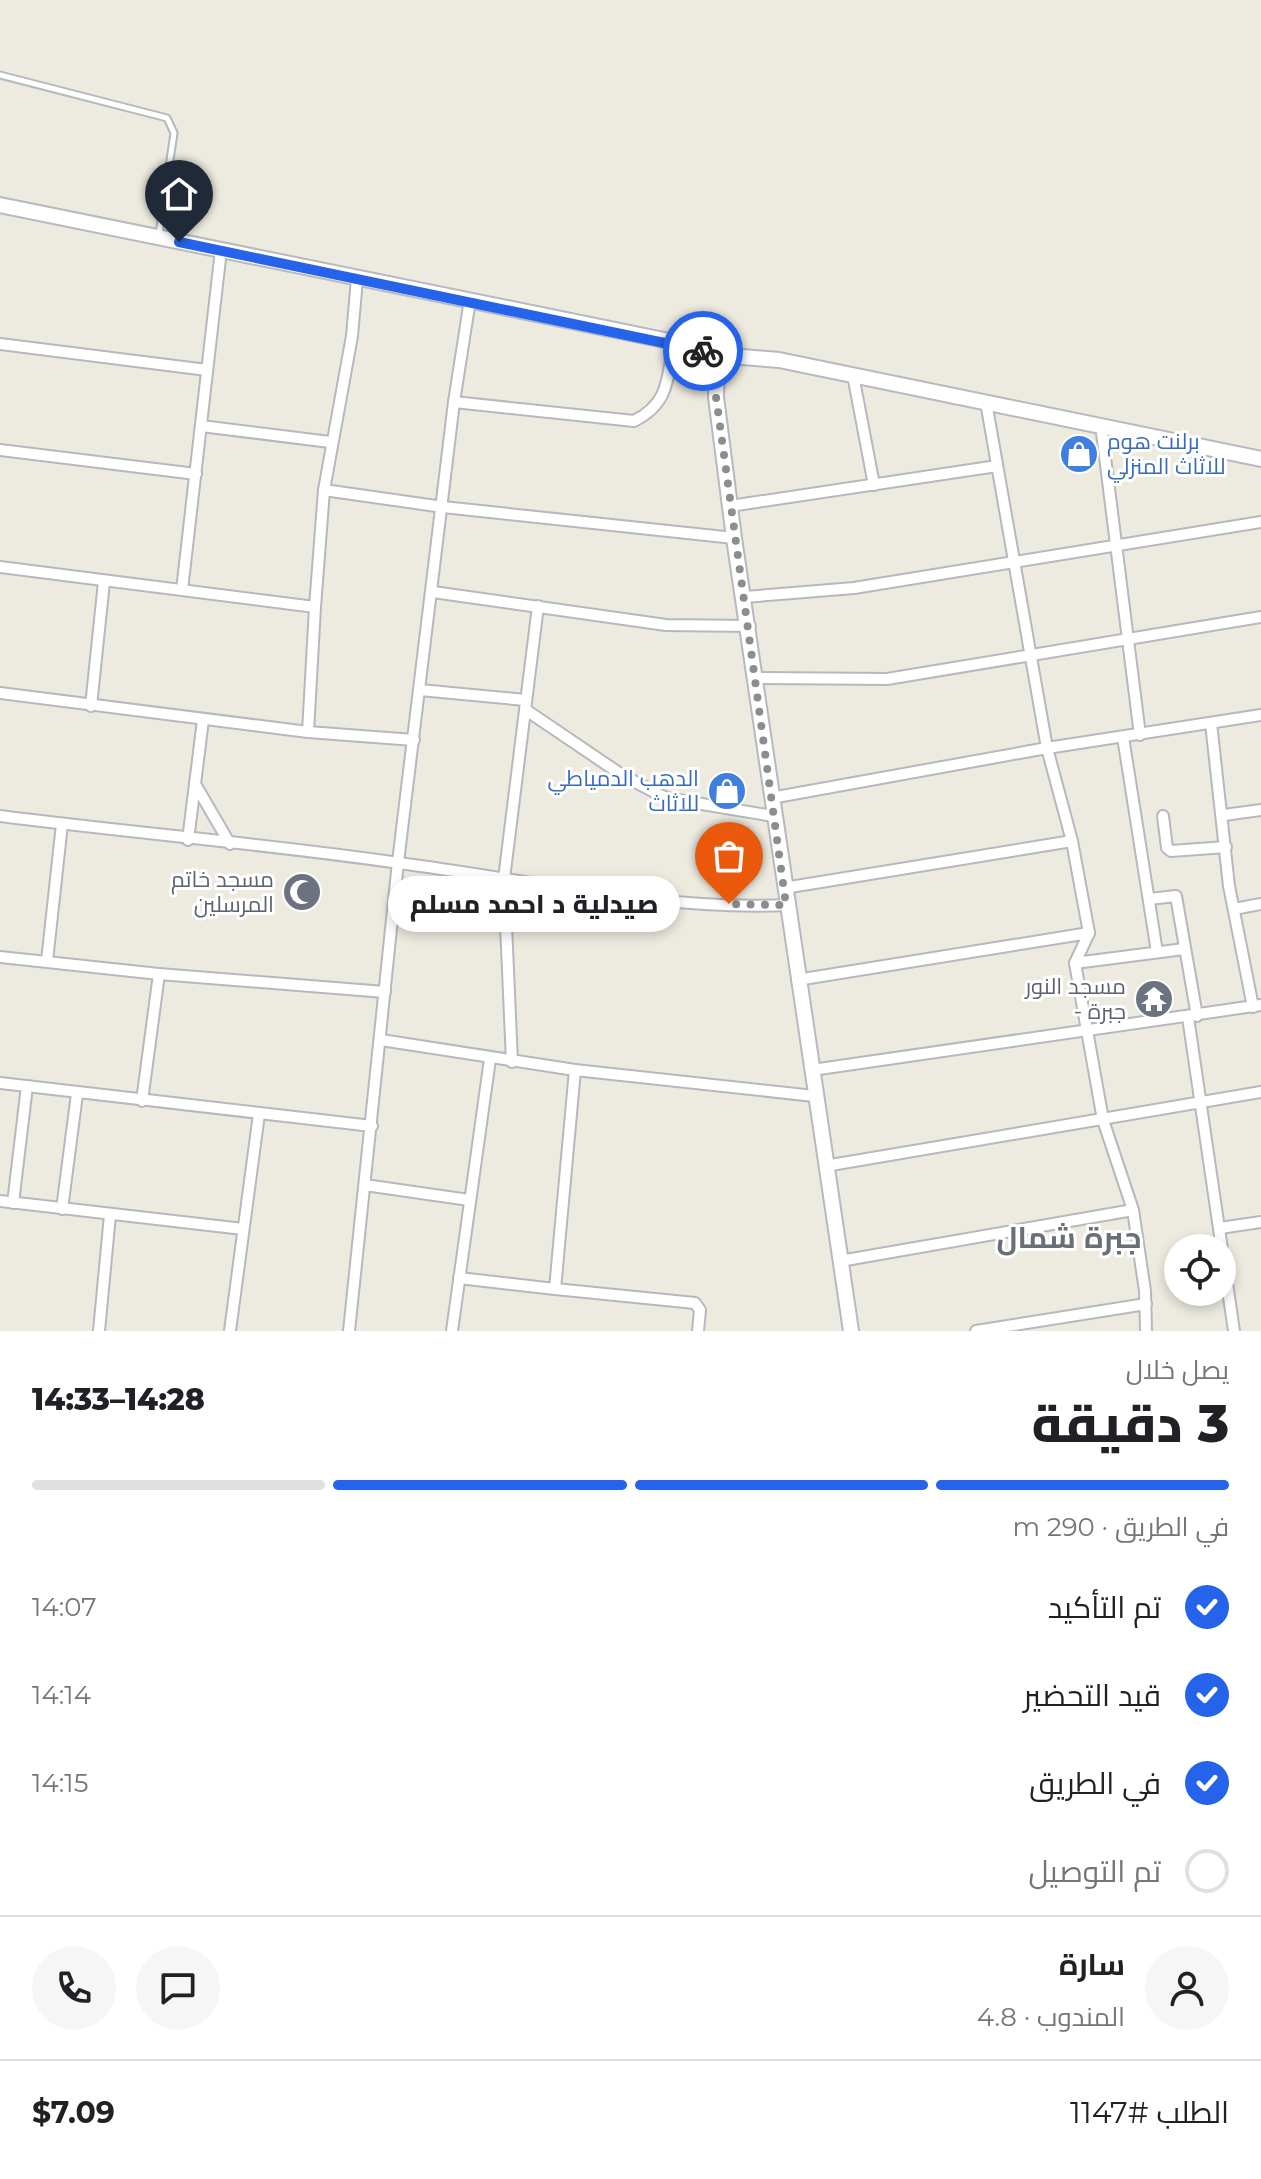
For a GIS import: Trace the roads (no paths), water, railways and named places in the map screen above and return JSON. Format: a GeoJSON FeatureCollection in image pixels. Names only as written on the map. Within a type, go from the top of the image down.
{"type":"FeatureCollection","features":[{"type":"Feature","properties":{"kind":"street"},"geometry":{"type":"LineString","coordinates":[[0,205],[674,342],[717,355],[779,360],[1261,459]]}},
{"type":"Feature","properties":{"kind":"street"},"geometry":{"type":"LineString","coordinates":[[182,590],[221,250]]}},
{"type":"Feature","properties":{"kind":"street"},"geometry":{"type":"LineString","coordinates":[[308,732],[324,490],[330,442],[352,336],[357,279]]}},
{"type":"Feature","properties":{"kind":"street"},"geometry":{"type":"LineString","coordinates":[[349,1331],[398,862],[454,402],[470,300]]}},
{"type":"Feature","properties":{"kind":"street"},"geometry":{"type":"LineString","coordinates":[[454,402],[634,421],[653,411],[665,393],[674,342]]}},
{"type":"Feature","properties":{"kind":"street"},"geometry":{"type":"LineString","coordinates":[[0,344],[207,370]]}},
{"type":"Feature","properties":{"kind":"street"},"geometry":{"type":"LineString","coordinates":[[717,355],[716,397],[734,538],[750,626],[753,678],[851,1331]]}},
{"type":"Feature","properties":{"kind":"street"},"geometry":{"type":"LineString","coordinates":[[853,375],[874,485]]}},
{"type":"Feature","properties":{"kind":"street"},"geometry":{"type":"LineString","coordinates":[[986,402],[1047,748],[1072,841],[1089,933],[1075,963],[1103,1120],[1133,1210],[1146,1304],[1146,1331]]}},
{"type":"Feature","properties":{"kind":"street"},"geometry":{"type":"LineString","coordinates":[[1101,425],[1140,735]]}},
{"type":"Feature","properties":{"kind":"street"},"geometry":{"type":"LineString","coordinates":[[201,426],[330,442]]}},
{"type":"Feature","properties":{"kind":"street"},"geometry":{"type":"LineString","coordinates":[[0,450],[196,474]]}},
{"type":"Feature","properties":{"kind":"street"},"geometry":{"type":"LineString","coordinates":[[730,506],[997,466]]}},
{"type":"Feature","properties":{"kind":"street"},"geometry":{"type":"LineString","coordinates":[[324,490],[443,507],[734,538]]}},
{"type":"Feature","properties":{"kind":"street"},"geometry":{"type":"LineString","coordinates":[[745,597],[854,588],[1261,522]]}},
{"type":"Feature","properties":{"kind":"street"},"geometry":{"type":"LineString","coordinates":[[0,567],[315,607]]}},
{"type":"Feature","properties":{"kind":"street"},"geometry":{"type":"LineString","coordinates":[[91,706],[104,582]]}},
{"type":"Feature","properties":{"kind":"street"},"geometry":{"type":"LineString","coordinates":[[433,592],[666,625],[750,626]]}},
{"type":"Feature","properties":{"kind":"street"},"geometry":{"type":"LineString","coordinates":[[512,1062],[504,879],[538,606]]}},
{"type":"Feature","properties":{"kind":"street"},"geometry":{"type":"LineString","coordinates":[[753,678],[865,682],[1261,617]]}},
{"type":"Feature","properties":{"kind":"street"},"geometry":{"type":"LineString","coordinates":[[420,690],[525,705],[622,775],[666,798],[773,816]]}},
{"type":"Feature","properties":{"kind":"street"},"geometry":{"type":"LineString","coordinates":[[0,693],[308,732],[414,740]]}},
{"type":"Feature","properties":{"kind":"street"},"geometry":{"type":"LineString","coordinates":[[771,798],[1047,748],[1261,715]]}},
{"type":"Feature","properties":{"kind":"street"},"geometry":{"type":"LineString","coordinates":[[188,840],[203,720]]}},
{"type":"Feature","properties":{"kind":"street"},"geometry":{"type":"LineString","coordinates":[[812,1070],[1257,1006],[1234,909],[1211,723]]}},
{"type":"Feature","properties":{"kind":"street"},"geometry":{"type":"LineString","coordinates":[[1123,737],[1157,952]]}},
{"type":"Feature","properties":{"kind":"street"},"geometry":{"type":"LineString","coordinates":[[195,784],[230,844]]}},
{"type":"Feature","properties":{"kind":"street"},"geometry":{"type":"LineString","coordinates":[[1224,815],[1261,810]]}},
{"type":"Feature","properties":{"kind":"street"},"geometry":{"type":"LineString","coordinates":[[0,816],[398,862],[645,897],[757,906],[786,905]]}},
{"type":"Feature","properties":{"kind":"street"},"geometry":{"type":"LineString","coordinates":[[1163,816],[1167,848],[1171,851],[1226,847]]}},
{"type":"Feature","properties":{"kind":"street"},"geometry":{"type":"LineString","coordinates":[[47,961],[62,824]]}},
{"type":"Feature","properties":{"kind":"street"},"geometry":{"type":"LineString","coordinates":[[784,888],[1072,841]]}},
{"type":"Feature","properties":{"kind":"street"},"geometry":{"type":"LineString","coordinates":[[1149,899],[1176,896],[1193,1016],[1201,1103],[1234,1331]]}},
{"type":"Feature","properties":{"kind":"street"},"geometry":{"type":"LineString","coordinates":[[1234,909],[1261,904]]}},
{"type":"Feature","properties":{"kind":"street"},"geometry":{"type":"LineString","coordinates":[[797,980],[1089,933]]}},
{"type":"Feature","properties":{"kind":"street"},"geometry":{"type":"LineString","coordinates":[[1075,963],[1184,949]]}},
{"type":"Feature","properties":{"kind":"street"},"geometry":{"type":"LineString","coordinates":[[0,957],[159,974],[385,992]]}},
{"type":"Feature","properties":{"kind":"street"},"geometry":{"type":"LineString","coordinates":[[142,1101],[159,974]]}},
{"type":"Feature","properties":{"kind":"street"},"geometry":{"type":"LineString","coordinates":[[381,1040],[512,1062],[814,1096]]}},
{"type":"Feature","properties":{"kind":"street"},"geometry":{"type":"LineString","coordinates":[[452,1331],[490,1059]]}},
{"type":"Feature","properties":{"kind":"street"},"geometry":{"type":"LineString","coordinates":[[555,1289],[575,1070]]}},
{"type":"Feature","properties":{"kind":"street"},"geometry":{"type":"LineString","coordinates":[[0,1083],[372,1126]]}},
{"type":"Feature","properties":{"kind":"street"},"geometry":{"type":"LineString","coordinates":[[13,1203],[27,1086]]}},
{"type":"Feature","properties":{"kind":"street"},"geometry":{"type":"LineString","coordinates":[[825,1166],[1261,1092]]}},
{"type":"Feature","properties":{"kind":"street"},"geometry":{"type":"LineString","coordinates":[[62,1209],[77,1094]]}},
{"type":"Feature","properties":{"kind":"street"},"geometry":{"type":"LineString","coordinates":[[230,1331],[259,1114]]}},
{"type":"Feature","properties":{"kind":"street"},"geometry":{"type":"LineString","coordinates":[[365,1185],[469,1200]]}},
{"type":"Feature","properties":{"kind":"street"},"geometry":{"type":"LineString","coordinates":[[0,1201],[243,1229]]}},
{"type":"Feature","properties":{"kind":"street"},"geometry":{"type":"LineString","coordinates":[[840,1261],[1133,1210]]}},
{"type":"Feature","properties":{"kind":"street"},"geometry":{"type":"LineString","coordinates":[[99,1331],[110,1215]]}},
{"type":"Feature","properties":{"kind":"street"},"geometry":{"type":"LineString","coordinates":[[1220,1228],[1261,1222]]}},
{"type":"Feature","properties":{"kind":"street"},"geometry":{"type":"LineString","coordinates":[[459,1278],[695,1303],[700,1310],[698,1331]]}},
{"type":"Feature","properties":{"kind":"street"},"geometry":{"type":"LineString","coordinates":[[976,1331],[1146,1304]]}},
{"type":"Feature","properties":{"kind":"lane"},"geometry":{"type":"LineString","coordinates":[[0,75],[167,118],[174,133],[158,237]]}},
{"type":"Feature","properties":{"kind":"place","name":"برلنت هوم للاثاث المنزلي"},"geometry":{"type":"Point","coordinates":[1079,454]}},
{"type":"Feature","properties":{"kind":"place","name":"الدهب الدمياطي للاثاث"},"geometry":{"type":"Point","coordinates":[727,791]}},
{"type":"Feature","properties":{"kind":"place","name":"مسجد خاتم المرسلين"},"geometry":{"type":"Point","coordinates":[302,892]}},
{"type":"Feature","properties":{"kind":"place","name":"صيدلية د احمد مسلم"},"geometry":{"type":"Point","coordinates":[729,904]}},
{"type":"Feature","properties":{"kind":"place","name":"مسجد النور - جبرة"},"geometry":{"type":"Point","coordinates":[1154,999]}},
{"type":"Feature","properties":{"kind":"district","name":"جبرة شمال"},"geometry":{"type":"Point","coordinates":[1069,1237]}}]}
